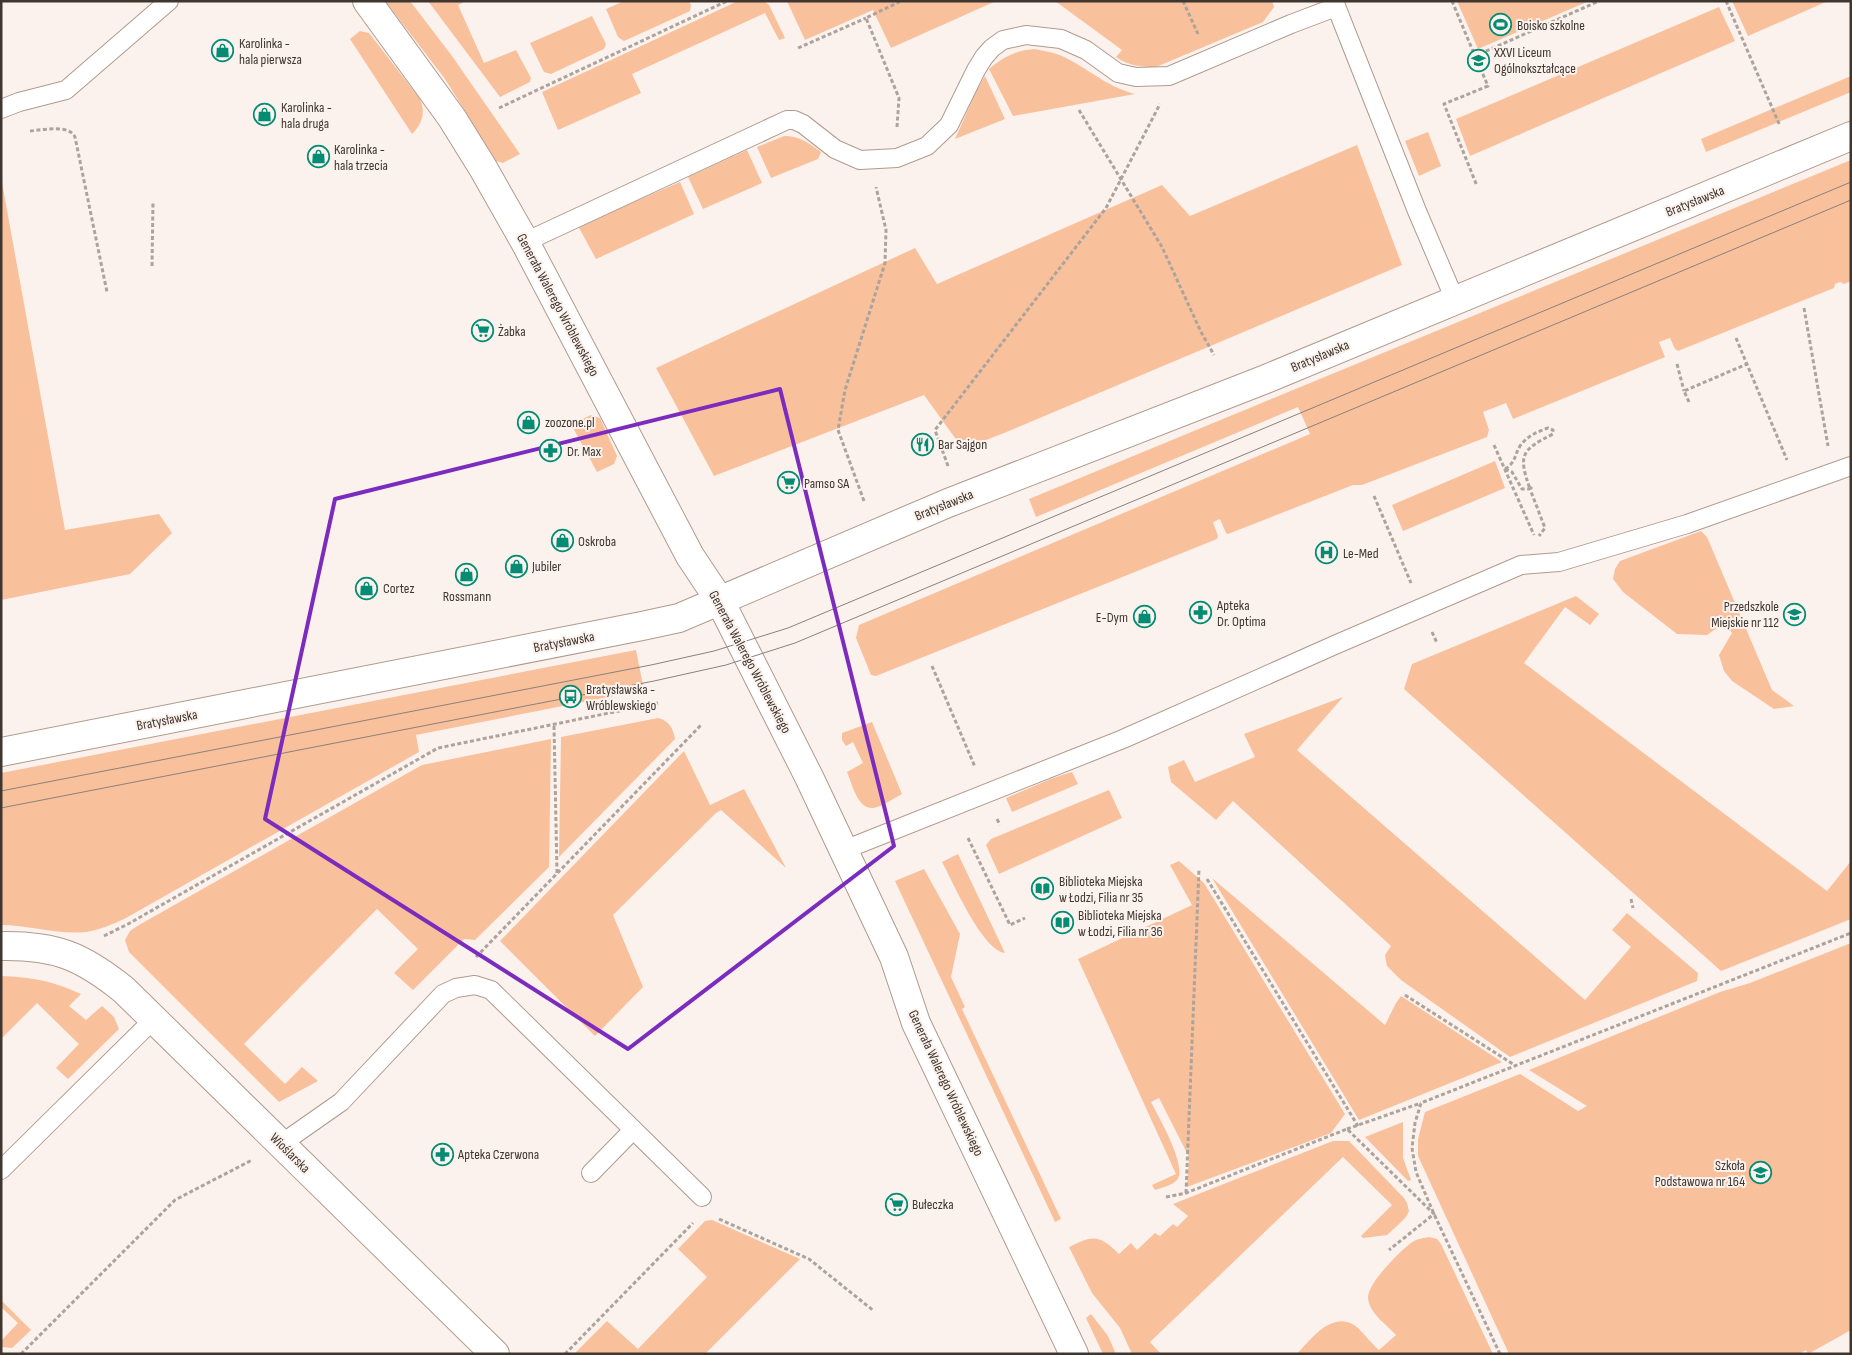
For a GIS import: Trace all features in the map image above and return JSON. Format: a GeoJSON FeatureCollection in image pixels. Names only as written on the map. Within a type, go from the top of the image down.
{"type":"FeatureCollection","features":[{"type":"Feature","properties":{"kind":"street","name":"Generała Walerego Wróblewskiego"},"geometry":{"type":"LineString","coordinates":[[368,1],[452,118],[483,168],[525,242],[690,556],[720,601],[810,777],[894,957],[916,1023],[1074,1354]]}},
{"type":"Feature","properties":{"kind":"street","name":"Bratysławska"},"geometry":{"type":"LineString","coordinates":[[1,752],[679,618],[790,569],[948,504],[1266,378],[1851,136]]}},
{"type":"Feature","properties":{"kind":"street","name":"Wioślarska"},"geometry":{"type":"LineString","coordinates":[[1,946],[27,946],[56,950],[80,959],[105,975],[154,1019],[270,1150],[495,1354]]}},
{"type":"Feature","properties":{"kind":"lane"},"geometry":{"type":"LineString","coordinates":[[1,109],[19,102],[66,90],[168,1]]}},
{"type":"Feature","properties":{"kind":"lane"},"geometry":{"type":"LineString","coordinates":[[525,242],[787,120],[794,120],[803,124],[836,149],[860,160],[894,158],[927,146],[949,125],[980,64],[992,48],[1003,40],[1026,35],[1062,39],[1086,50],[1118,73],[1136,77],[1169,76],[1335,4],[1428,238],[1455,300]]}},
{"type":"Feature","properties":{"kind":"lane"},"geometry":{"type":"LineString","coordinates":[[844,850],[1122,739],[1422,607],[1521,566],[1559,562],[1678,526],[1851,466]]}},
{"type":"Feature","properties":{"kind":"lane"},"geometry":{"type":"LineString","coordinates":[[270,1150],[341,1102],[443,994],[456,988],[475,985],[491,990],[509,1006],[633,1130],[703,1205]]}},
{"type":"Feature","properties":{"kind":"lane"},"geometry":{"type":"LineString","coordinates":[[1,1170],[154,1019]]}},
{"type":"Feature","properties":{"kind":"lane"},"geometry":{"type":"LineString","coordinates":[[591,1173],[633,1130]]}},
{"type":"Feature","properties":{"kind":"path"},"geometry":{"type":"LineString","coordinates":[[499,108],[727,1]]}},
{"type":"Feature","properties":{"kind":"path"},"geometry":{"type":"LineString","coordinates":[[798,48],[901,1]]}},
{"type":"Feature","properties":{"kind":"path"},"geometry":{"type":"LineString","coordinates":[[1452,1],[1488,86],[1444,104],[1477,186]]}},
{"type":"Feature","properties":{"kind":"path"},"geometry":{"type":"LineString","coordinates":[[1475,56],[1599,1]]}},
{"type":"Feature","properties":{"kind":"path"},"geometry":{"type":"LineString","coordinates":[[1726,1],[1780,126]]}},
{"type":"Feature","properties":{"kind":"path"},"geometry":{"type":"LineString","coordinates":[[866,18],[899,98],[894,158]]}},
{"type":"Feature","properties":{"kind":"path"},"geometry":{"type":"LineString","coordinates":[[948,467],[934,430],[1106,208],[1161,103]]}},
{"type":"Feature","properties":{"kind":"path"},"geometry":{"type":"LineString","coordinates":[[1078,110],[1162,247],[1201,332],[1214,355]]}},
{"type":"Feature","properties":{"kind":"path"},"geometry":{"type":"LineString","coordinates":[[21,132],[67,129],[73,132],[107,292]]}},
{"type":"Feature","properties":{"kind":"path"},"geometry":{"type":"LineString","coordinates":[[864,501],[838,430],[845,390],[885,263],[886,230],[875,182]]}},
{"type":"Feature","properties":{"kind":"path"},"geometry":{"type":"LineString","coordinates":[[152,266],[153,200]]}},
{"type":"Feature","properties":{"kind":"path"},"geometry":{"type":"LineString","coordinates":[[1804,308],[1828,451],[1825,474]]}},
{"type":"Feature","properties":{"kind":"path"},"geometry":{"type":"LineString","coordinates":[[1736,338],[1797,484]]}},
{"type":"Feature","properties":{"kind":"path"},"geometry":{"type":"LineString","coordinates":[[1676,364],[1689,402]]}},
{"type":"Feature","properties":{"kind":"path"},"geometry":{"type":"LineString","coordinates":[[1684,391],[1747,364]]}},
{"type":"Feature","properties":{"kind":"path"},"geometry":{"type":"LineString","coordinates":[[1505,469],[1512,464],[1521,444],[1530,435],[1548,428],[1553,430],[1553,434],[1534,443],[1527,450],[1524,458],[1524,472],[1545,528]]}},
{"type":"Feature","properties":{"kind":"path"},"geometry":{"type":"LineString","coordinates":[[1494,444],[1546,564]]}},
{"type":"Feature","properties":{"kind":"path"},"geometry":{"type":"LineString","coordinates":[[1505,469],[1512,472],[1522,489],[1531,488]]}},
{"type":"Feature","properties":{"kind":"path"},"geometry":{"type":"LineString","coordinates":[[1374,496],[1436,643]]}},
{"type":"Feature","properties":{"kind":"path"},"geometry":{"type":"LineString","coordinates":[[932,666],[1000,825]]}},
{"type":"Feature","properties":{"kind":"path"},"geometry":{"type":"LineString","coordinates":[[99,938],[128,924],[438,748],[554,726],[658,703]]}},
{"type":"Feature","properties":{"kind":"path"},"geometry":{"type":"LineString","coordinates":[[475,985],[475,958],[702,724]]}},
{"type":"Feature","properties":{"kind":"path"},"geometry":{"type":"LineString","coordinates":[[554,726],[557,874]]}},
{"type":"Feature","properties":{"kind":"path"},"geometry":{"type":"LineString","coordinates":[[968,838],[1010,926],[1025,918]]}},
{"type":"Feature","properties":{"kind":"path"},"geometry":{"type":"LineString","coordinates":[[1186,1193],[1198,869]]}},
{"type":"Feature","properties":{"kind":"path"},"geometry":{"type":"LineString","coordinates":[[1207,878],[1358,1126]]}},
{"type":"Feature","properties":{"kind":"path"},"geometry":{"type":"LineString","coordinates":[[1630,899],[1633,908]]}},
{"type":"Feature","properties":{"kind":"path"},"geometry":{"type":"LineString","coordinates":[[1166,1197],[1186,1193],[1347,1129],[1421,1103],[1851,934]]}},
{"type":"Feature","properties":{"kind":"path"},"geometry":{"type":"LineString","coordinates":[[1405,995],[1516,1066]]}},
{"type":"Feature","properties":{"kind":"path"},"geometry":{"type":"LineString","coordinates":[[1421,1103],[1415,1123],[1412,1148],[1416,1172],[1500,1354]]}},
{"type":"Feature","properties":{"kind":"path"},"geometry":{"type":"LineString","coordinates":[[1347,1129],[1434,1214]]}},
{"type":"Feature","properties":{"kind":"path"},"geometry":{"type":"LineString","coordinates":[[21,1354],[175,1200],[270,1150]]}},
{"type":"Feature","properties":{"kind":"path"},"geometry":{"type":"LineString","coordinates":[[565,1354],[703,1205],[809,1259],[874,1312]]}},
{"type":"Feature","properties":{"kind":"path"},"geometry":{"type":"LineString","coordinates":[[1389,1250],[1434,1214]]}},
{"type":"Feature","properties":{"kind":"highlighted area"},"geometry":{"type":"Polygon","coordinates":[[[780,389],[894,846],[628,1049],[265,819],[335,499],[780,389]]]}},
{"type":"Feature","properties":{"kind":"shaded area"},"geometry":{"type":"Polygon","coordinates":[[[410,1],[452,56],[520,154],[503,163],[496,161],[445,79],[386,2],[410,1]]]}},
{"type":"Feature","properties":{"kind":"shaded area"},"geometry":{"type":"Polygon","coordinates":[[[428,1],[466,1],[458,5],[484,63],[516,50],[531,78],[530,82],[500,97],[428,1]]]}},
{"type":"Feature","properties":{"kind":"shaded area"},"geometry":{"type":"Polygon","coordinates":[[[624,1],[689,1],[691,5],[690,11],[624,41],[618,37],[606,9],[624,1]]]}},
{"type":"Feature","properties":{"kind":"shaded area"},"geometry":{"type":"Polygon","coordinates":[[[738,1],[764,1],[769,5],[785,38],[779,40],[765,13],[632,74],[641,93],[558,130],[542,92],[738,1]]]}},
{"type":"Feature","properties":{"kind":"shaded area"},"geometry":{"type":"Polygon","coordinates":[[[787,1],[996,1],[891,48],[873,10],[805,40],[787,1]]]}},
{"type":"Feature","properties":{"kind":"shaded area"},"geometry":{"type":"Polygon","coordinates":[[[1055,1],[1272,1],[1274,7],[1263,22],[1156,67],[1151,67],[1130,64],[1116,57],[1122,50],[1055,1]]]}},
{"type":"Feature","properties":{"kind":"shaded area","name":"Boisko szkolne"},"geometry":{"type":"Polygon","coordinates":[[[1457,1],[1589,1],[1478,49],[1457,1]]]}},
{"type":"Feature","properties":{"kind":"shaded area"},"geometry":{"type":"Polygon","coordinates":[[[1732,1],[1828,1],[1748,36],[1732,1]]]}},
{"type":"Feature","properties":{"kind":"shaded area"},"geometry":{"type":"Polygon","coordinates":[[[1719,7],[1735,41],[1470,156],[1456,119],[1719,7]]]}},
{"type":"Feature","properties":{"kind":"shaded area"},"geometry":{"type":"Polygon","coordinates":[[[592,16],[606,44],[604,49],[551,74],[544,72],[530,43],[592,16]]]}},
{"type":"Feature","properties":{"kind":"shaded area"},"geometry":{"type":"Polygon","coordinates":[[[360,31],[369,33],[420,99],[423,114],[412,134],[350,39],[360,31]]]}},
{"type":"Feature","properties":{"kind":"shaded area"},"geometry":{"type":"Polygon","coordinates":[[[1035,49],[1062,56],[1106,82],[1135,94],[1013,116],[989,69],[1010,55],[1035,49]]]}},
{"type":"Feature","properties":{"kind":"shaded area"},"geometry":{"type":"Polygon","coordinates":[[[985,76],[1005,119],[955,139],[976,92],[985,76]]]}},
{"type":"Feature","properties":{"kind":"shaded area"},"geometry":{"type":"Polygon","coordinates":[[[1851,76],[1851,92],[1706,152],[1701,139],[1851,76]]]}},
{"type":"Feature","properties":{"kind":"shaded area"},"geometry":{"type":"Polygon","coordinates":[[[1428,132],[1441,166],[1419,176],[1405,141],[1428,132]]]}},
{"type":"Feature","properties":{"kind":"shaded area"},"geometry":{"type":"Polygon","coordinates":[[[784,136],[800,139],[821,152],[818,159],[771,178],[757,147],[784,136]]]}},
{"type":"Feature","properties":{"kind":"shaded area"},"geometry":{"type":"Polygon","coordinates":[[[1357,145],[1402,265],[963,449],[924,395],[714,476],[656,368],[915,248],[937,284],[1162,185],[1190,216],[1357,145]]]}},
{"type":"Feature","properties":{"kind":"shaded area"},"geometry":{"type":"Polygon","coordinates":[[[747,150],[762,183],[703,209],[688,177],[747,150]]]}},
{"type":"Feature","properties":{"kind":"shaded area"},"geometry":{"type":"Polygon","coordinates":[[[1851,160],[1851,281],[1844,284],[1840,282],[1835,284],[1834,288],[1678,351],[1675,349],[1670,338],[1659,342],[1665,357],[1513,419],[1506,403],[1483,412],[1489,430],[1487,437],[1362,485],[1353,485],[1228,534],[1220,519],[1213,522],[1218,536],[1217,539],[876,676],[871,675],[856,638],[859,625],[1310,434],[1298,407],[1036,517],[1029,499],[1851,160]]]}},
{"type":"Feature","properties":{"kind":"shaded area"},"geometry":{"type":"Polygon","coordinates":[[[1,177],[65,530],[159,514],[172,533],[130,574],[1,600],[1,177]]]}},
{"type":"Feature","properties":{"kind":"shaded area"},"geometry":{"type":"Polygon","coordinates":[[[680,182],[694,214],[596,259],[578,226],[680,182]]]}},
{"type":"Feature","properties":{"kind":"shaded area"},"geometry":{"type":"Polygon","coordinates":[[[591,415],[600,418],[617,456],[614,464],[597,472],[571,424],[591,415]]]}},
{"type":"Feature","properties":{"kind":"shaded area"},"geometry":{"type":"Polygon","coordinates":[[[1495,461],[1505,488],[1403,531],[1392,505],[1495,461]]]}},
{"type":"Feature","properties":{"kind":"shaded area"},"geometry":{"type":"Polygon","coordinates":[[[1701,531],[1707,537],[1772,690],[1794,706],[1774,709],[1732,681],[1724,671],[1719,655],[1732,633],[1725,625],[1720,626],[1707,635],[1677,634],[1623,592],[1613,579],[1615,569],[1620,561],[1701,531]]]}},
{"type":"Feature","properties":{"kind":"shaded area"},"geometry":{"type":"Polygon","coordinates":[[[1576,596],[1599,614],[1590,625],[1565,607],[1524,663],[1827,891],[1851,861],[1851,919],[1721,971],[1404,689],[1412,664],[1576,596]]]}},
{"type":"Feature","properties":{"kind":"shaded area"},"geometry":{"type":"Polygon","coordinates":[[[636,650],[644,690],[416,735],[419,752],[126,918],[96,930],[76,933],[1,925],[1,773],[636,650]]]}},
{"type":"Feature","properties":{"kind":"shaded area"},"geometry":{"type":"Polygon","coordinates":[[[1343,697],[1297,750],[1585,1000],[1631,947],[1612,930],[1627,913],[1698,973],[1697,981],[1510,1057],[1401,980],[1387,966],[1385,955],[1391,946],[1233,801],[1216,820],[1171,782],[1168,767],[1184,760],[1195,782],[1255,757],[1244,734],[1343,697]]]}},
{"type":"Feature","properties":{"kind":"shaded area"},"geometry":{"type":"Polygon","coordinates":[[[658,718],[670,726],[675,739],[559,857],[561,737],[658,718]]]}},
{"type":"Feature","properties":{"kind":"shaded area"},"geometry":{"type":"Polygon","coordinates":[[[872,722],[902,794],[873,808],[863,804],[856,794],[847,772],[863,763],[853,742],[846,746],[842,740],[842,733],[872,722]]]}},
{"type":"Feature","properties":{"kind":"shaded area"},"geometry":{"type":"Polygon","coordinates":[[[551,739],[549,867],[475,940],[464,939],[413,990],[394,973],[418,949],[377,909],[244,1044],[285,1084],[302,1067],[318,1081],[279,1102],[129,952],[125,940],[130,931],[139,925],[422,765],[551,739]]]}},
{"type":"Feature","properties":{"kind":"shaded area"},"geometry":{"type":"Polygon","coordinates":[[[684,751],[710,805],[744,789],[786,868],[721,810],[716,813],[613,915],[643,987],[595,1036],[500,941],[684,751]]]}},
{"type":"Feature","properties":{"kind":"shaded area"},"geometry":{"type":"Polygon","coordinates":[[[1072,772],[1078,784],[1012,812],[1006,798],[1072,772]]]}},
{"type":"Feature","properties":{"kind":"shaded area"},"geometry":{"type":"Polygon","coordinates":[[[1109,790],[1122,818],[999,874],[986,845],[991,839],[1109,790]]]}},
{"type":"Feature","properties":{"kind":"shaded area"},"geometry":{"type":"Polygon","coordinates":[[[958,854],[1005,953],[996,949],[978,928],[942,862],[958,854]]]}},
{"type":"Feature","properties":{"kind":"shaded area"},"geometry":{"type":"Polygon","coordinates":[[[1179,861],[1204,883],[1345,1114],[1331,1133],[1187,1187],[1189,1157],[1159,1098],[1151,1102],[1171,1141],[1179,1164],[1179,1173],[1175,1182],[1155,1190],[1152,1185],[1176,1174],[1078,959],[1192,905],[1170,865],[1179,861]]]}},
{"type":"Feature","properties":{"kind":"shaded area"},"geometry":{"type":"Polygon","coordinates":[[[924,869],[960,934],[951,977],[965,1007],[962,1009],[1061,1219],[1055,1222],[895,881],[924,869]]]}},
{"type":"Feature","properties":{"kind":"shaded area"},"geometry":{"type":"Polygon","coordinates":[[[1212,878],[1385,1025],[1401,996],[1502,1062],[1359,1120],[1212,878]]]}},
{"type":"Feature","properties":{"kind":"shaded area"},"geometry":{"type":"Polygon","coordinates":[[[1851,943],[1851,1330],[1808,1354],[1806,1350],[1799,1354],[1509,1354],[1418,1156],[1418,1139],[1425,1112],[1520,1074],[1578,1111],[1587,1106],[1529,1070],[1720,992],[1750,983],[1851,943]]]}},
{"type":"Feature","properties":{"kind":"shaded area"},"geometry":{"type":"Polygon","coordinates":[[[1,976],[42,980],[81,994],[69,1006],[86,1020],[102,1006],[114,1017],[119,1029],[68,1079],[56,1068],[79,1044],[37,1003],[1,1039],[1,976]]]}},
{"type":"Feature","properties":{"kind":"shaded area"},"geometry":{"type":"Polygon","coordinates":[[[1403,1122],[1403,1158],[1411,1180],[1408,1181],[1365,1137],[1403,1122]]]}},
{"type":"Feature","properties":{"kind":"shaded area"},"geometry":{"type":"Polygon","coordinates":[[[1333,1141],[1349,1141],[1404,1198],[1409,1211],[1406,1217],[1387,1235],[1363,1238],[1361,1236],[1392,1205],[1343,1157],[1150,1342],[1161,1354],[1132,1354],[1120,1328],[1092,1293],[1069,1247],[1084,1240],[1096,1238],[1112,1247],[1119,1254],[1131,1243],[1137,1250],[1155,1233],[1160,1236],[1173,1224],[1177,1227],[1188,1216],[1173,1204],[1333,1141]]]}},
{"type":"Feature","properties":{"kind":"shaded area"},"geometry":{"type":"Polygon","coordinates":[[[712,1220],[800,1259],[705,1354],[574,1354],[607,1321],[638,1349],[707,1277],[678,1249],[705,1221],[712,1220]]]}},
{"type":"Feature","properties":{"kind":"shaded area"},"geometry":{"type":"Polygon","coordinates":[[[1429,1237],[1437,1239],[1441,1244],[1493,1354],[1297,1354],[1317,1333],[1332,1323],[1340,1321],[1358,1328],[1379,1350],[1396,1335],[1372,1309],[1368,1298],[1369,1292],[1385,1268],[1400,1253],[1413,1242],[1429,1237]]]}},
{"type":"Feature","properties":{"kind":"shaded area"},"geometry":{"type":"Polygon","coordinates":[[[1,1300],[31,1330],[12,1348],[1,1347],[1,1341],[18,1323],[1,1307],[1,1300]]]}},
{"type":"Feature","properties":{"kind":"shaded area"},"geometry":{"type":"Polygon","coordinates":[[[1091,1314],[1108,1336],[1116,1354],[1103,1354],[1086,1318],[1091,1314]]]}},
{"type":"Feature","properties":{"kind":"tram line"},"geometry":{"type":"LineString","coordinates":[[1,791],[651,665],[714,651],[788,628],[1851,182]]}},
{"type":"Feature","properties":{"kind":"tram line"},"geometry":{"type":"LineString","coordinates":[[1,808],[654,681],[726,665],[795,643],[1851,200]]}},
{"type":"Feature","properties":{"kind":"place","name":"Boisko szkolne"},"geometry":{"type":"Point","coordinates":[1501,25]}},
{"type":"Feature","properties":{"kind":"place","name":"Karolinka - hala pierwsza"},"geometry":{"type":"Point","coordinates":[223,51]}},
{"type":"Feature","properties":{"kind":"place","name":"XXVI Liceum Ogólnokształcące"},"geometry":{"type":"Point","coordinates":[1478,60]}},
{"type":"Feature","properties":{"kind":"place","name":"Karolinka - hala druga"},"geometry":{"type":"Point","coordinates":[265,115]}},
{"type":"Feature","properties":{"kind":"place","name":"Karolinka - hala trzecia"},"geometry":{"type":"Point","coordinates":[318,157]}},
{"type":"Feature","properties":{"kind":"place","name":"Żabka"},"geometry":{"type":"Point","coordinates":[482,331]}},
{"type":"Feature","properties":{"kind":"place","name":"zoozone.pl"},"geometry":{"type":"Point","coordinates":[529,422]}},
{"type":"Feature","properties":{"kind":"place","name":"Bar Sajgon"},"geometry":{"type":"Point","coordinates":[922,444]}},
{"type":"Feature","properties":{"kind":"place","name":"Dr. Max"},"geometry":{"type":"Point","coordinates":[551,451]}},
{"type":"Feature","properties":{"kind":"place","name":"Pamso SA"},"geometry":{"type":"Point","coordinates":[788,483]}},
{"type":"Feature","properties":{"kind":"place","name":"Oskroba"},"geometry":{"type":"Point","coordinates":[562,541]}},
{"type":"Feature","properties":{"kind":"place","name":"Le-Med"},"geometry":{"type":"Point","coordinates":[1327,553]}},
{"type":"Feature","properties":{"kind":"place","name":"Jubiler"},"geometry":{"type":"Point","coordinates":[516,566]}},
{"type":"Feature","properties":{"kind":"place","name":"Rossmann"},"geometry":{"type":"Point","coordinates":[467,574]}},
{"type":"Feature","properties":{"kind":"place","name":"Cortez"},"geometry":{"type":"Point","coordinates":[367,588]}},
{"type":"Feature","properties":{"kind":"place","name":"Apteka Dr. Optima"},"geometry":{"type":"Point","coordinates":[1201,613]}},
{"type":"Feature","properties":{"kind":"place","name":"Przedszkole Miejskie nr 112"},"geometry":{"type":"Point","coordinates":[1795,614]}},
{"type":"Feature","properties":{"kind":"place","name":"E-Dym"},"geometry":{"type":"Point","coordinates":[1144,617]}},
{"type":"Feature","properties":{"kind":"place","name":"Bratysławska - Wróblewskiego"},"geometry":{"type":"Point","coordinates":[570,697]}},
{"type":"Feature","properties":{"kind":"place","name":"Biblioteka Miejska w Łodzi, Filia nr 35"},"geometry":{"type":"Point","coordinates":[1043,889]}},
{"type":"Feature","properties":{"kind":"place","name":"Biblioteka Miejska w Łodzi, Filia nr 36"},"geometry":{"type":"Point","coordinates":[1062,923]}},
{"type":"Feature","properties":{"kind":"place","name":"Apteka Czerwona"},"geometry":{"type":"Point","coordinates":[442,1154]}},
{"type":"Feature","properties":{"kind":"place","name":"Szkoła Podstawowa nr 164"},"geometry":{"type":"Point","coordinates":[1761,1173]}},
{"type":"Feature","properties":{"kind":"place","name":"Bułeczka"},"geometry":{"type":"Point","coordinates":[896,1204]}}]}
